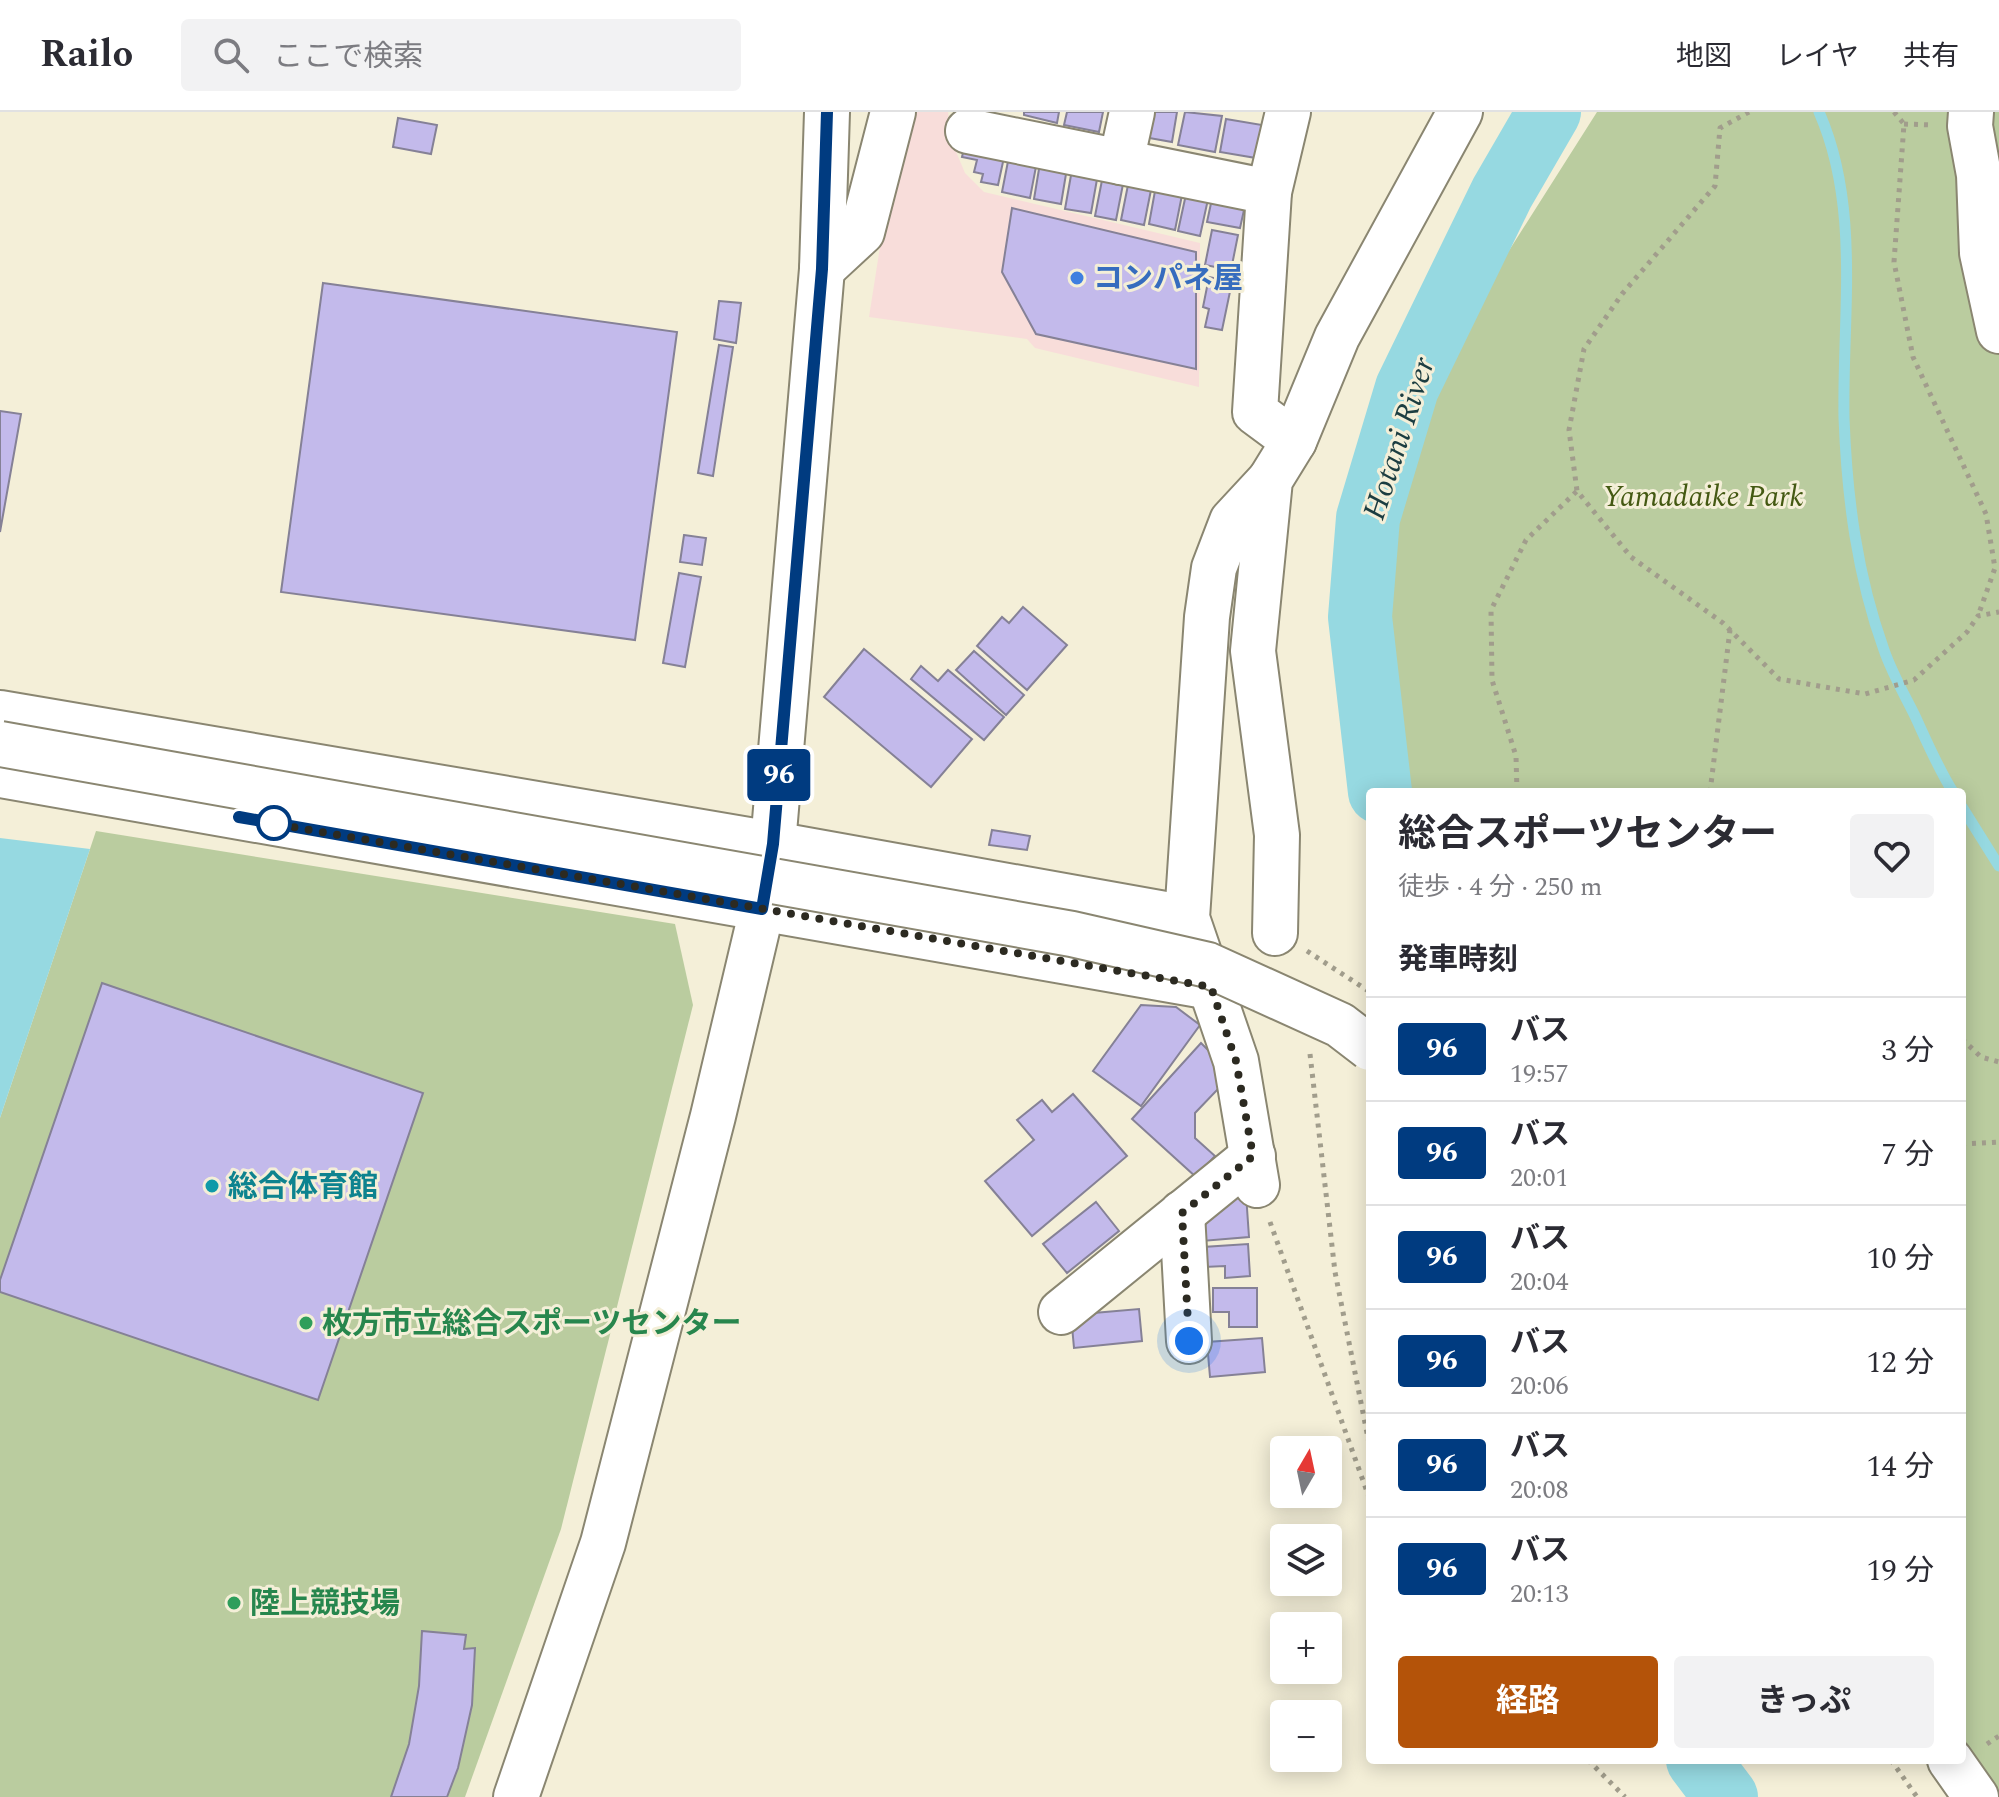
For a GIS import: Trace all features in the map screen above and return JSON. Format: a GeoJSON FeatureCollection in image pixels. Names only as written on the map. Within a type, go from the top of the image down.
{"type":"FeatureCollection","features":[{"type":"Feature","properties":{"kind":"street"},"geometry":{"type":"LineString","coordinates":[[516,1797],[603,1543],[709,1131],[762,909],[773,844],[822,269],[827,112]]}},
{"type":"Feature","properties":{"kind":"street"},"geometry":{"type":"LineString","coordinates":[[822,269],[862,232],[893,112]]}},
{"type":"Feature","properties":{"kind":"street"},"geometry":{"type":"LineString","coordinates":[[1121,162],[1132,112]]}},
{"type":"Feature","properties":{"kind":"street"},"geometry":{"type":"LineString","coordinates":[[1288,112],[1269,192],[1255,412],[1294,441]]}},
{"type":"Feature","properties":{"kind":"street"},"geometry":{"type":"LineString","coordinates":[[1061,1312],[1182,1213],[1255,1170],[1236,1061],[1187,918],[1207,617],[1214,568],[1232,521],[1270,480],[1294,441],[1337,337],[1460,112]]}},
{"type":"Feature","properties":{"kind":"street"},"geometry":{"type":"LineString","coordinates":[[1971,112],[1970,126],[1979,175],[1982,253],[1999,331]]}},
{"type":"Feature","properties":{"kind":"street"},"geometry":{"type":"LineString","coordinates":[[1979,175],[1998,112]]}},
{"type":"Feature","properties":{"kind":"street"},"geometry":{"type":"LineString","coordinates":[[968,131],[1269,192]]}},
{"type":"Feature","properties":{"kind":"street"},"geometry":{"type":"LineString","coordinates":[[1270,480],[1253,651],[1291,941]]}},
{"type":"Feature","properties":{"kind":"street"},"geometry":{"type":"LineString","coordinates":[[0,713],[773,844],[1187,918]]}},
{"type":"Feature","properties":{"kind":"street"},"geometry":{"type":"LineString","coordinates":[[0,744],[1072,934],[1208,965],[1340,1025],[1366,1045]]}},
{"type":"Feature","properties":{"kind":"street"},"geometry":{"type":"LineString","coordinates":[[0,775],[1211,987]]}},
{"type":"Feature","properties":{"kind":"street"},"geometry":{"type":"LineString","coordinates":[[1182,1213],[1189,1341]]}},
{"type":"Feature","properties":{"kind":"street"},"geometry":{"type":"LineString","coordinates":[[1953,1764],[1976,1797]]}},
{"type":"Feature","properties":{"kind":"path"},"geometry":{"type":"LineString","coordinates":[[1749,112],[1720,128],[1715,186],[1622,294],[1584,349],[1569,430],[1577,491],[1631,557],[1730,630],[1779,679],[1865,694],[1914,680],[1967,632],[1978,616],[1995,568],[1986,514],[1913,357],[1894,262],[1904,124],[1894,112]]}},
{"type":"Feature","properties":{"kind":"path"},"geometry":{"type":"LineString","coordinates":[[1517,788],[1516,756],[1492,680],[1491,610],[1526,540],[1577,491]]}},
{"type":"Feature","properties":{"kind":"path"},"geometry":{"type":"LineString","coordinates":[[1978,616],[1999,612]]}},
{"type":"Feature","properties":{"kind":"path"},"geometry":{"type":"LineString","coordinates":[[1710,788],[1730,630]]}},
{"type":"Feature","properties":{"kind":"path"},"geometry":{"type":"LineString","coordinates":[[1291,941],[1366,989]]}},
{"type":"Feature","properties":{"kind":"path"},"geometry":{"type":"LineString","coordinates":[[1966,1043],[1981,1057],[1999,1062]]}},
{"type":"Feature","properties":{"kind":"path"},"geometry":{"type":"LineString","coordinates":[[1310,1053],[1335,1272],[1366,1428]]}},
{"type":"Feature","properties":{"kind":"path"},"geometry":{"type":"LineString","coordinates":[[1966,1144],[1999,1142]]}},
{"type":"Feature","properties":{"kind":"path"},"geometry":{"type":"LineString","coordinates":[[1255,1170],[1366,1489]]}},
{"type":"Feature","properties":{"kind":"path"},"geometry":{"type":"LineString","coordinates":[[1592,1764],[1625,1797]]}},
{"type":"Feature","properties":{"kind":"path"},"geometry":{"type":"LineString","coordinates":[[1894,1764],[1917,1797]]}},
{"type":"Feature","properties":{"kind":"shaded area"},"geometry":{"type":"Polygon","coordinates":[[[904,112],[948,112],[952,142],[965,173],[984,192],[1200,243],[1199,387],[1035,348],[1027,339],[869,317],[904,112]]]}},
{"type":"Feature","properties":{"kind":"green space","name":"Yamadaike Park"},"geometry":{"type":"Polygon","coordinates":[[[1597,112],[1999,112],[1999,1797],[1984,1797],[1964,1764],[1966,788],[1392,788],[1376,611],[1390,493],[1430,375],[1597,112]]]}},
{"type":"Feature","properties":{"kind":"green space","name":"枚方市立総合スポーツセンター"},"geometry":{"type":"Polygon","coordinates":[[[96,831],[675,924],[693,1005],[561,1529],[465,1797],[0,1797],[0,1118],[96,831]]]}},
{"type":"Feature","properties":{"kind":"water"},"geometry":{"type":"Polygon","coordinates":[[[0,838],[90,849],[0,1118],[0,838]]]}},
{"type":"Feature","properties":{"kind":"building"},"geometry":{"type":"Polygon","coordinates":[[[1024,112],[1059,112],[1057,123],[1024,115],[1024,112]]]}},
{"type":"Feature","properties":{"kind":"building"},"geometry":{"type":"Polygon","coordinates":[[[1067,112],[1103,112],[1099,132],[1064,125],[1067,112]]]}},
{"type":"Feature","properties":{"kind":"building"},"geometry":{"type":"Polygon","coordinates":[[[1142,112],[1177,112],[1172,142],[1138,136],[1142,112]]]}},
{"type":"Feature","properties":{"kind":"building"},"geometry":{"type":"Polygon","coordinates":[[[1185,112],[1222,116],[1215,152],[1178,145],[1185,112]]]}},
{"type":"Feature","properties":{"kind":"building"},"geometry":{"type":"Polygon","coordinates":[[[398,118],[437,125],[431,154],[393,147],[398,118]]]}},
{"type":"Feature","properties":{"kind":"building"},"geometry":{"type":"Polygon","coordinates":[[[1226,119],[1262,125],[1256,158],[1220,152],[1226,119]]]}},
{"type":"Feature","properties":{"kind":"building"},"geometry":{"type":"Polygon","coordinates":[[[966,140],[1006,148],[998,185],[981,182],[983,174],[974,172],[977,160],[962,157],[966,140]]]}},
{"type":"Feature","properties":{"kind":"building"},"geometry":{"type":"Polygon","coordinates":[[[1010,151],[1038,156],[1030,198],[1002,192],[1010,151]]]}},
{"type":"Feature","properties":{"kind":"building"},"geometry":{"type":"Polygon","coordinates":[[[1041,157],[1068,162],[1061,204],[1034,199],[1041,157]]]}},
{"type":"Feature","properties":{"kind":"building"},"geometry":{"type":"Polygon","coordinates":[[[1073,164],[1099,168],[1091,213],[1065,209],[1073,164]]]}},
{"type":"Feature","properties":{"kind":"building"},"geometry":{"type":"Polygon","coordinates":[[[1104,170],[1125,174],[1116,220],[1095,216],[1104,170]]]}},
{"type":"Feature","properties":{"kind":"building"},"geometry":{"type":"Polygon","coordinates":[[[1130,175],[1153,180],[1144,225],[1121,220],[1130,175]]]}},
{"type":"Feature","properties":{"kind":"building"},"geometry":{"type":"Polygon","coordinates":[[[1157,180],[1184,185],[1175,230],[1149,224],[1157,180]]]}},
{"type":"Feature","properties":{"kind":"building"},"geometry":{"type":"Polygon","coordinates":[[[1188,185],[1210,190],[1200,236],[1178,231],[1188,185]]]}},
{"type":"Feature","properties":{"kind":"building"},"geometry":{"type":"Polygon","coordinates":[[[1213,194],[1246,201],[1240,228],[1207,222],[1213,194]]]}},
{"type":"Feature","properties":{"kind":"building"},"geometry":{"type":"Polygon","coordinates":[[[1012,208],[1196,252],[1196,369],[1036,334],[1002,272],[1012,208]]]}},
{"type":"Feature","properties":{"kind":"building"},"geometry":{"type":"Polygon","coordinates":[[[1212,230],[1238,235],[1231,270],[1205,265],[1212,230]]]}},
{"type":"Feature","properties":{"kind":"building"},"geometry":{"type":"Polygon","coordinates":[[[1209,277],[1232,282],[1222,330],[1205,327],[1209,309],[1203,307],[1209,277]]]}},
{"type":"Feature","properties":{"kind":"building"},"geometry":{"type":"Polygon","coordinates":[[[323,283],[677,332],[635,640],[281,592],[323,283]]]}},
{"type":"Feature","properties":{"kind":"building"},"geometry":{"type":"Polygon","coordinates":[[[719,301],[741,303],[736,343],[714,339],[719,301]]]}},
{"type":"Feature","properties":{"kind":"building"},"geometry":{"type":"Polygon","coordinates":[[[719,345],[733,347],[713,476],[698,473],[719,345]]]}},
{"type":"Feature","properties":{"kind":"building"},"geometry":{"type":"Polygon","coordinates":[[[0,411],[21,414],[0,532],[0,411]]]}},
{"type":"Feature","properties":{"kind":"building"},"geometry":{"type":"Polygon","coordinates":[[[684,535],[706,538],[702,565],[680,562],[684,535]]]}},
{"type":"Feature","properties":{"kind":"building"},"geometry":{"type":"Polygon","coordinates":[[[679,573],[701,577],[685,667],[663,663],[679,573]]]}},
{"type":"Feature","properties":{"kind":"building"},"geometry":{"type":"Polygon","coordinates":[[[1023,607],[1067,645],[1027,690],[977,646],[1002,617],[1009,623],[1023,607]]]}},
{"type":"Feature","properties":{"kind":"building"},"geometry":{"type":"Polygon","coordinates":[[[864,649],[972,739],[931,787],[824,697],[864,649]]]}},
{"type":"Feature","properties":{"kind":"building"},"geometry":{"type":"Polygon","coordinates":[[[974,651],[1024,695],[1006,715],[956,670],[974,651]]]}},
{"type":"Feature","properties":{"kind":"building"},"geometry":{"type":"Polygon","coordinates":[[[921,666],[938,681],[948,670],[1004,717],[984,740],[911,679],[921,666]]]}},
{"type":"Feature","properties":{"kind":"building"},"geometry":{"type":"Polygon","coordinates":[[[992,830],[1030,836],[1027,850],[989,845],[992,830]]]}},
{"type":"Feature","properties":{"kind":"building","name":"総合体育館"},"geometry":{"type":"Polygon","coordinates":[[[102,983],[423,1093],[318,1400],[0,1292],[0,1280],[102,983]]]}},
{"type":"Feature","properties":{"kind":"building"},"geometry":{"type":"Polygon","coordinates":[[[1141,1005],[1176,1007],[1200,1025],[1141,1106],[1093,1071],[1141,1005]]]}},
{"type":"Feature","properties":{"kind":"building"},"geometry":{"type":"Polygon","coordinates":[[[1201,1043],[1211,1053],[1219,1088],[1195,1113],[1195,1138],[1215,1156],[1196,1177],[1132,1119],[1201,1043]]]}},
{"type":"Feature","properties":{"kind":"building"},"geometry":{"type":"Polygon","coordinates":[[[1073,1094],[1127,1156],[1032,1236],[985,1181],[1034,1140],[1017,1120],[1042,1100],[1052,1112],[1073,1094]]]}},
{"type":"Feature","properties":{"kind":"building"},"geometry":{"type":"Polygon","coordinates":[[[1246,1194],[1249,1237],[1202,1241],[1200,1210],[1221,1195],[1246,1194]]]}},
{"type":"Feature","properties":{"kind":"building"},"geometry":{"type":"Polygon","coordinates":[[[1096,1202],[1119,1231],[1067,1273],[1043,1244],[1096,1202]]]}},
{"type":"Feature","properties":{"kind":"building"},"geometry":{"type":"Polygon","coordinates":[[[1248,1244],[1250,1276],[1225,1278],[1225,1266],[1204,1267],[1203,1247],[1248,1244]]]}},
{"type":"Feature","properties":{"kind":"building"},"geometry":{"type":"Polygon","coordinates":[[[1213,1288],[1257,1288],[1257,1327],[1229,1327],[1229,1312],[1213,1312],[1213,1288]]]}},
{"type":"Feature","properties":{"kind":"building"},"geometry":{"type":"Polygon","coordinates":[[[1139,1309],[1142,1341],[1074,1348],[1071,1315],[1139,1309]]]}},
{"type":"Feature","properties":{"kind":"building"},"geometry":{"type":"Polygon","coordinates":[[[1262,1338],[1265,1372],[1210,1377],[1207,1342],[1262,1338]]]}},
{"type":"Feature","properties":{"kind":"building"},"geometry":{"type":"Polygon","coordinates":[[[422,1631],[466,1635],[464,1649],[475,1648],[472,1705],[458,1768],[447,1797],[391,1797],[409,1744],[419,1686],[422,1631]]]}},
{"type":"Feature","properties":{"kind":"waterway","name":"Hotani River"},"geometry":{"type":"LineString","coordinates":[[1380,788],[1360,617],[1368,518],[1407,388],[1502,193],[1549,112]]}},
{"type":"Feature","properties":{"kind":"waterway"},"geometry":{"type":"LineString","coordinates":[[1819,112],[1832,148],[1845,224],[1844,418],[1851,507],[1860,565],[1887,659],[1951,788]]}},
{"type":"Feature","properties":{"kind":"waterway"},"geometry":{"type":"LineString","coordinates":[[1966,813],[1999,866]]}},
{"type":"Feature","properties":{"kind":"waterway","name":"Hotani River"},"geometry":{"type":"LineString","coordinates":[[1701,1764],[1726,1797]]}},
{"type":"Feature","properties":{"kind":"bus line","name":"96"},"geometry":{"type":"LineString","coordinates":[[239,817],[762,909],[773,844],[821,287],[827,112]]}},
{"type":"Feature","properties":{"kind":"place","name":"コンパネ屋"},"geometry":{"type":"Point","coordinates":[1077,278]}},
{"type":"Feature","properties":{"kind":"place","name":"総合体育館"},"geometry":{"type":"Point","coordinates":[212,1186]}},
{"type":"Feature","properties":{"kind":"place","name":"枚方市立総合スポーツセンター"},"geometry":{"type":"Point","coordinates":[306,1323]}},
{"type":"Feature","properties":{"kind":"place","name":"陸上競技場"},"geometry":{"type":"Point","coordinates":[234,1603]}},
{"type":"Feature","properties":{"kind":"route"},"geometry":{"type":"LineString","coordinates":[[274,823],[270,823],[1211,987],[1236,1061],[1253,1156],[1182,1213],[1189,1341]]}}]}
